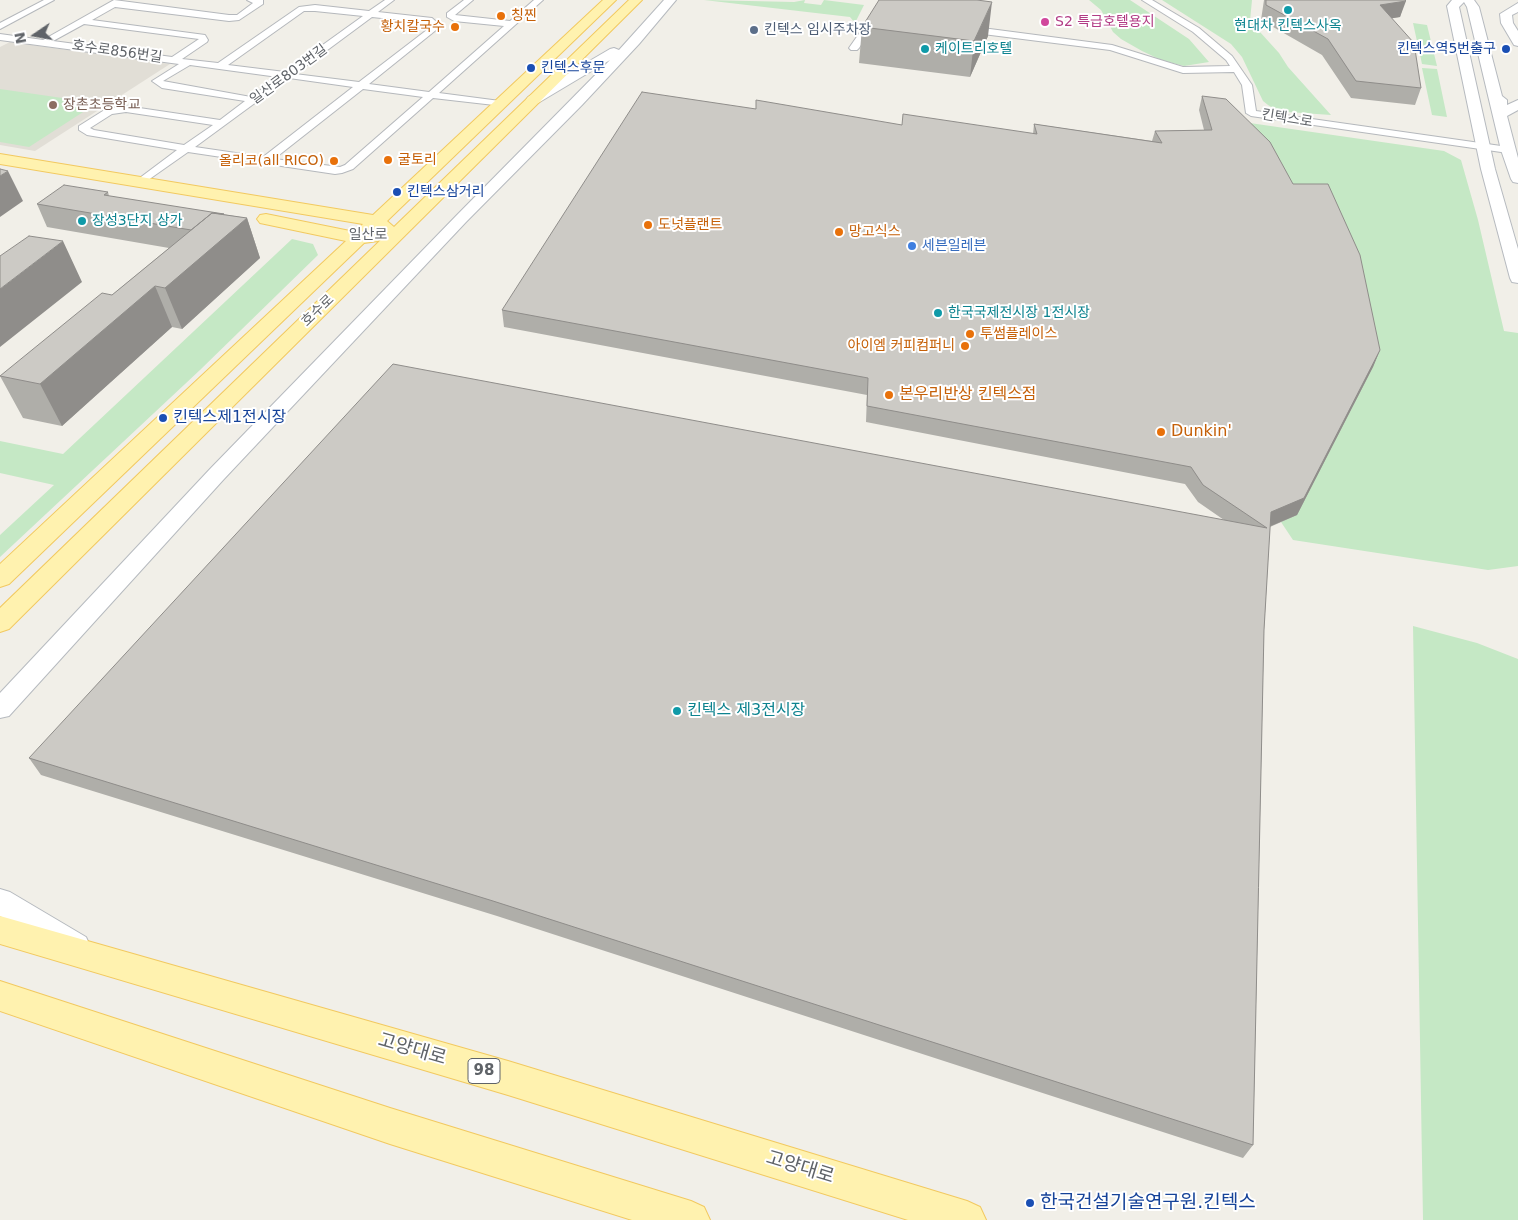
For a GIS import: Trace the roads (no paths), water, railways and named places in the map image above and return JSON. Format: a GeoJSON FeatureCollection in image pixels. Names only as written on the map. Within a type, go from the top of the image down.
{"type":"FeatureCollection","features":[{"type":"Feature","properties":{"kind":"main road","name":"호수로"},"geometry":{"type":"LineString","coordinates":[[0,578],[610,0]]}},
{"type":"Feature","properties":{"kind":"main road","name":"호수로"},"geometry":{"type":"LineString","coordinates":[[0,623],[636,0]]}},
{"type":"Feature","properties":{"kind":"main road"},"geometry":{"type":"LineString","coordinates":[[0,709],[224,467],[461,219],[635,41],[670,0]]}},
{"type":"Feature","properties":{"kind":"main road"},"geometry":{"type":"LineString","coordinates":[[1458,0],[1453,6],[1483,146],[1518,278]]}},
{"type":"Feature","properties":{"kind":"main road"},"geometry":{"type":"LineString","coordinates":[[1468,0],[1473,7],[1508,150],[1518,180]]}},
{"type":"Feature","properties":{"kind":"main road"},"geometry":{"type":"LineString","coordinates":[[1482,0],[1495,43]]}},
{"type":"Feature","properties":{"kind":"main road"},"geometry":{"type":"LineString","coordinates":[[1518,7],[1506,14],[1507,23],[1518,42]]}},
{"type":"Feature","properties":{"kind":"main road"},"geometry":{"type":"LineString","coordinates":[[533,100],[635,41]]}},
{"type":"Feature","properties":{"kind":"main road"},"geometry":{"type":"LineString","coordinates":[[1500,114],[1503,75]]}},
{"type":"Feature","properties":{"kind":"main road"},"geometry":{"type":"LineString","coordinates":[[1500,114],[1518,104]]}},
{"type":"Feature","properties":{"kind":"main road","name":"일산로"},"geometry":{"type":"LineString","coordinates":[[0,159],[377,221],[396,235]]}},
{"type":"Feature","properties":{"kind":"main road"},"geometry":{"type":"LineString","coordinates":[[438,193],[428,196],[424,194],[450,167],[450,163],[442,159]]}},
{"type":"Feature","properties":{"kind":"main road","name":"일산로"},"geometry":{"type":"LineString","coordinates":[[0,175],[248,216],[359,238],[396,235]]}},
{"type":"Feature","properties":{"kind":"main road"},"geometry":{"type":"LineString","coordinates":[[248,216],[269,212],[297,217],[306,216],[306,212],[299,208]]}},
{"type":"Feature","properties":{"kind":"main road"},"geometry":{"type":"LineString","coordinates":[[0,900],[96,958]]}},
{"type":"Feature","properties":{"kind":"main road","name":"고양대로"},"geometry":{"type":"LineString","coordinates":[[0,930],[508,1078],[967,1220]]}},
{"type":"Feature","properties":{"kind":"main road"},"geometry":{"type":"LineString","coordinates":[[0,996],[390,1126],[691,1220]]}},
{"type":"Feature","properties":{"kind":"street"},"geometry":{"type":"LineString","coordinates":[[0,26],[50,0]]}},
{"type":"Feature","properties":{"kind":"street"},"geometry":{"type":"LineString","coordinates":[[250,0],[255,1]]}},
{"type":"Feature","properties":{"kind":"street","name":"일산로803번길"},"geometry":{"type":"LineString","coordinates":[[141,182],[390,0]]}},
{"type":"Feature","properties":{"kind":"street"},"geometry":{"type":"LineString","coordinates":[[468,0],[450,15],[454,18],[511,25]]}},
{"type":"Feature","properties":{"kind":"street"},"geometry":{"type":"LineString","coordinates":[[222,123],[126,109],[109,111],[83,128],[91,133],[187,149],[335,171],[342,170],[349,167],[539,0]]}},
{"type":"Feature","properties":{"kind":"street","name":"킨텍스로"},"geometry":{"type":"LineString","coordinates":[[1146,0],[1196,30],[1229,58],[1247,85],[1251,113],[1508,150]]}},
{"type":"Feature","properties":{"kind":"street","name":"호수로856번길"},"geometry":{"type":"LineString","coordinates":[[44,42],[117,2],[230,18],[239,17],[260,2],[255,1]]}},
{"type":"Feature","properties":{"kind":"street"},"geometry":{"type":"LineString","coordinates":[[220,66],[302,9],[315,8],[432,21],[437,26],[266,160]]}},
{"type":"Feature","properties":{"kind":"street"},"geometry":{"type":"LineString","coordinates":[[854,48],[879,17]]}},
{"type":"Feature","properties":{"kind":"street","name":"호수로856번길"},"geometry":{"type":"LineString","coordinates":[[82,21],[202,37],[204,40],[174,60]]}},
{"type":"Feature","properties":{"kind":"street"},"geometry":{"type":"LineString","coordinates":[[961,28],[1112,48],[1159,64],[1184,70],[1238,69]]}},
{"type":"Feature","properties":{"kind":"street","name":"호수로856번길"},"geometry":{"type":"LineString","coordinates":[[0,37],[500,104]]}},
{"type":"Feature","properties":{"kind":"street","name":"호수로856번길"},"geometry":{"type":"LineString","coordinates":[[189,62],[158,81],[162,85],[254,100]]}},
{"type":"Feature","properties":{"kind":"place","name":"현대차 킨텍스사옥"},"geometry":{"type":"Point","coordinates":[1288,10]}},
{"type":"Feature","properties":{"kind":"place","name":"칭찐"},"geometry":{"type":"Point","coordinates":[501,16]}},
{"type":"Feature","properties":{"kind":"place","name":"S2 특급호텔용지"},"geometry":{"type":"Point","coordinates":[1045,22]}},
{"type":"Feature","properties":{"kind":"place","name":"황치칼국수"},"geometry":{"type":"Point","coordinates":[455,27]}},
{"type":"Feature","properties":{"kind":"place","name":"킨텍스 임시주차장"},"geometry":{"type":"Point","coordinates":[754,30]}},
{"type":"Feature","properties":{"kind":"place","name":"케이트리호텔"},"geometry":{"type":"Point","coordinates":[925,49]}},
{"type":"Feature","properties":{"kind":"place","name":"킨텍스역5번출구"},"geometry":{"type":"Point","coordinates":[1506,49]}},
{"type":"Feature","properties":{"kind":"place","name":"킨텍스후문"},"geometry":{"type":"Point","coordinates":[531,68]}},
{"type":"Feature","properties":{"kind":"place","name":"장촌초등학교"},"geometry":{"type":"Point","coordinates":[53,105]}},
{"type":"Feature","properties":{"kind":"place","name":"굴토리"},"geometry":{"type":"Point","coordinates":[388,160]}},
{"type":"Feature","properties":{"kind":"place","name":"올리코(all RICO)"},"geometry":{"type":"Point","coordinates":[334,161]}},
{"type":"Feature","properties":{"kind":"place","name":"킨텍스삼거리"},"geometry":{"type":"Point","coordinates":[397,192]}},
{"type":"Feature","properties":{"kind":"place","name":"장성3단지 상가"},"geometry":{"type":"Point","coordinates":[82,221]}},
{"type":"Feature","properties":{"kind":"place","name":"도넛플랜트"},"geometry":{"type":"Point","coordinates":[648,225]}},
{"type":"Feature","properties":{"kind":"place","name":"망고식스"},"geometry":{"type":"Point","coordinates":[839,232]}},
{"type":"Feature","properties":{"kind":"place","name":"세븐일레븐"},"geometry":{"type":"Point","coordinates":[912,246]}},
{"type":"Feature","properties":{"kind":"place","name":"한국국제전시장 1전시장"},"geometry":{"type":"Point","coordinates":[938,313]}},
{"type":"Feature","properties":{"kind":"place","name":"투썸플레이스"},"geometry":{"type":"Point","coordinates":[970,334]}},
{"type":"Feature","properties":{"kind":"place","name":"아이엠 커피컴퍼니"},"geometry":{"type":"Point","coordinates":[965,346]}},
{"type":"Feature","properties":{"kind":"place","name":"본우리반상 킨텍스점"},"geometry":{"type":"Point","coordinates":[889,395]}},
{"type":"Feature","properties":{"kind":"place","name":"킨텍스제1전시장"},"geometry":{"type":"Point","coordinates":[163,418]}},
{"type":"Feature","properties":{"kind":"place","name":"Dunkin'"},"geometry":{"type":"Point","coordinates":[1161,432]}},
{"type":"Feature","properties":{"kind":"place","name":"킨텍스 제3전시장"},"geometry":{"type":"Point","coordinates":[677,711]}},
{"type":"Feature","properties":{"kind":"place","name":"한국건설기술연구원.킨텍스"},"geometry":{"type":"Point","coordinates":[1030,1203]}}]}
